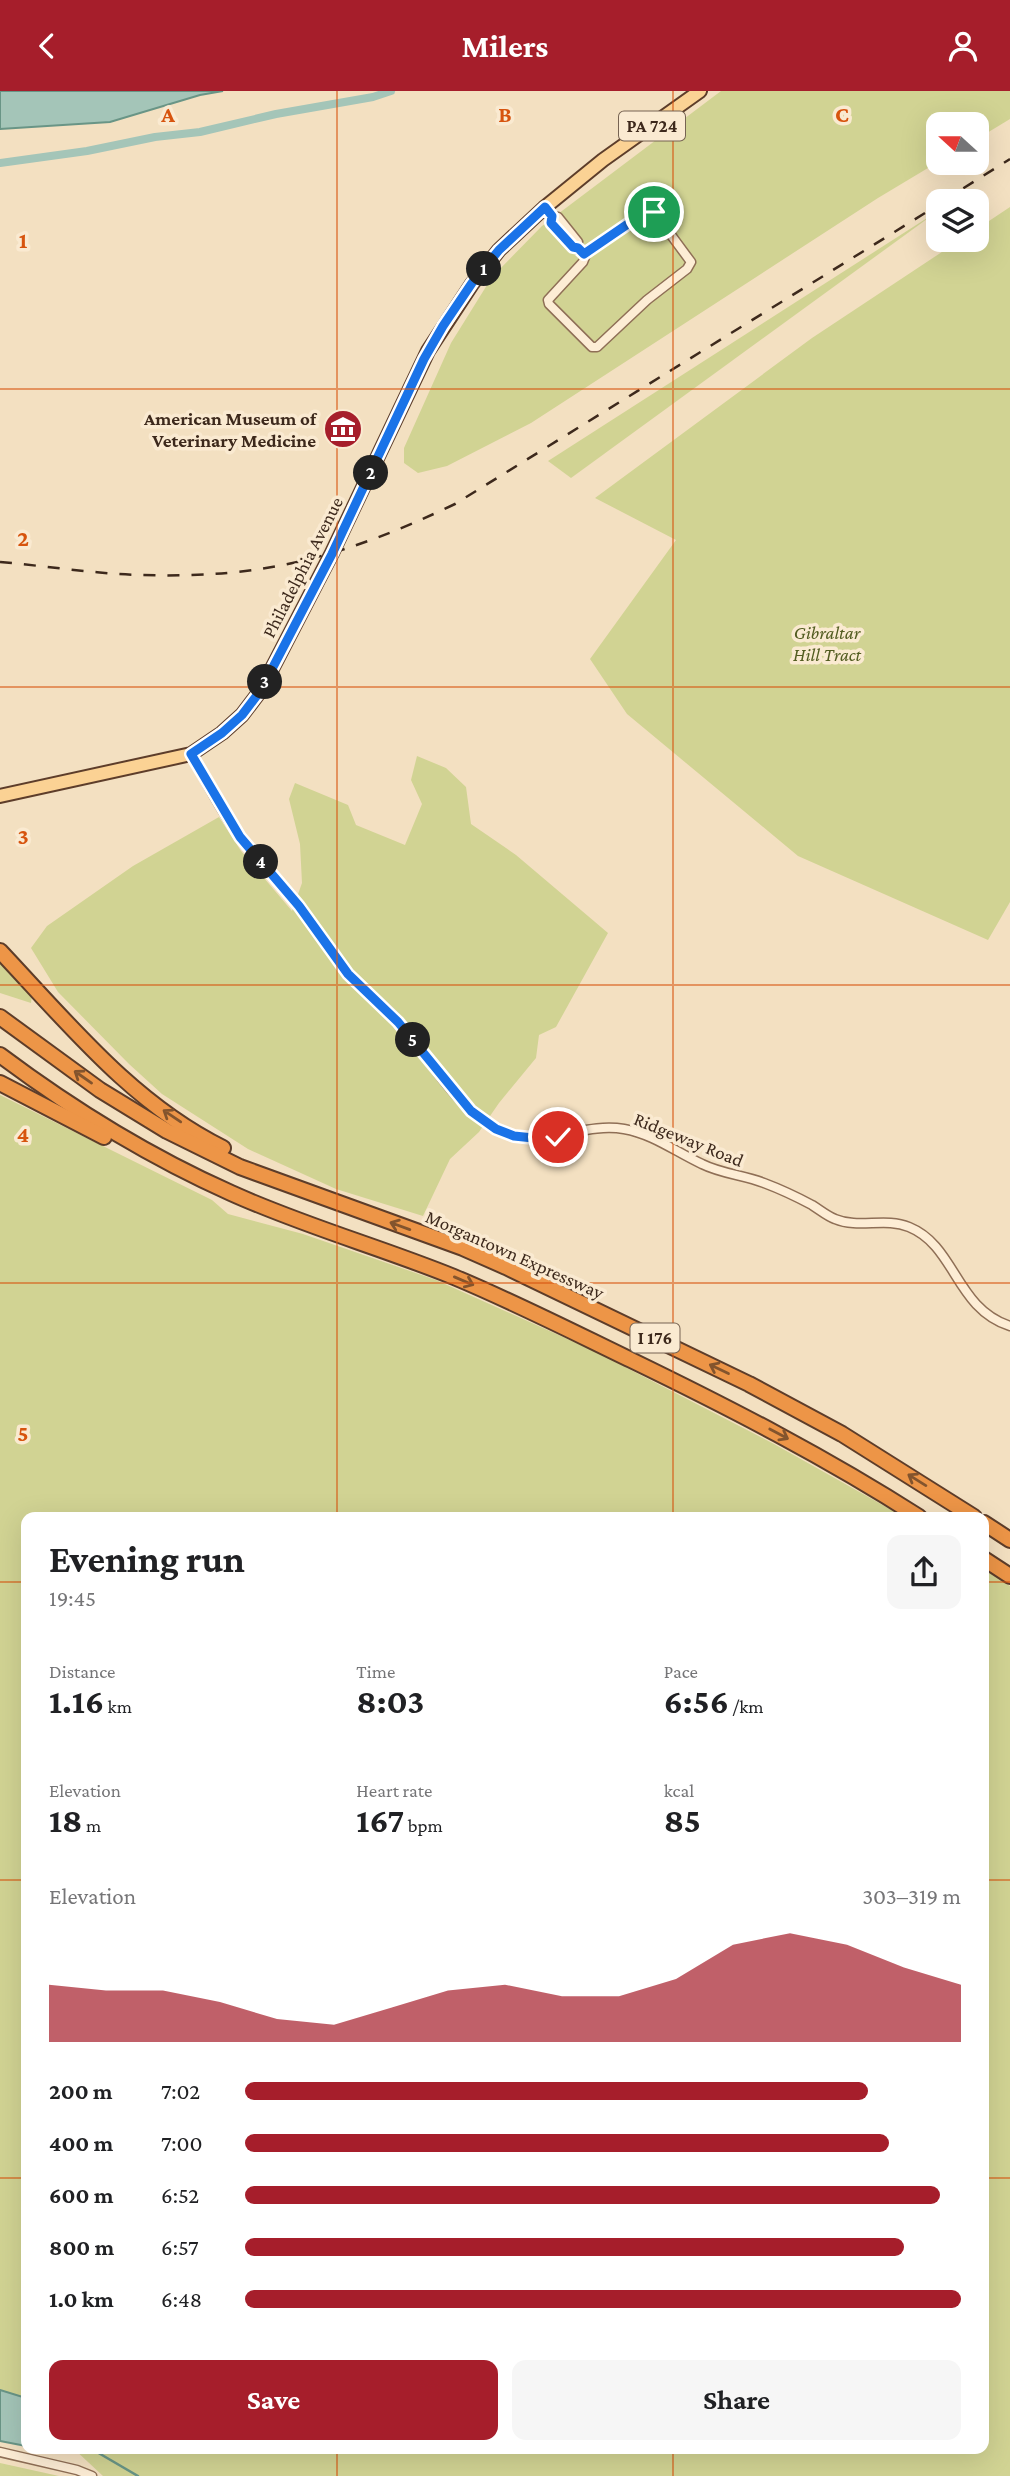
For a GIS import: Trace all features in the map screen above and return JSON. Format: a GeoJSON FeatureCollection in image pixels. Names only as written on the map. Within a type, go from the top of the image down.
{"type":"FeatureCollection","features":[{"type":"Feature","properties":{"kind":"highway"},"geometry":{"type":"LineString","coordinates":[[0,951],[113,1069],[156,1105],[213,1143],[318,1195]]}},
{"type":"Feature","properties":{"kind":"highway","name":"Morgantown Expressway"},"geometry":{"type":"LineString","coordinates":[[0,1017],[100,1090],[167,1131],[240,1167],[506,1267],[749,1384],[842,1434],[966,1512]]}},
{"type":"Feature","properties":{"kind":"highway","name":"I 176"},"geometry":{"type":"LineString","coordinates":[[0,1055],[84,1115],[156,1156],[231,1193],[452,1276],[544,1318],[747,1417],[827,1460],[911,1512]]}},
{"type":"Feature","properties":{"kind":"highway"},"geometry":{"type":"LineString","coordinates":[[0,1083],[204,1187],[308,1224]]}},
{"type":"Feature","properties":{"kind":"highway"},"geometry":{"type":"LineString","coordinates":[[989,1526],[1010,1540]]}},
{"type":"Feature","properties":{"kind":"highway"},"geometry":{"type":"LineString","coordinates":[[989,1562],[1010,1576]]}},
{"type":"Feature","properties":{"kind":"main road","name":"Philadelphia Avenue"},"geometry":{"type":"LineString","coordinates":[[0,796],[191,754],[222,733],[242,715],[261,690],[332,554],[424,359],[472,283],[499,250],[548,212],[603,160],[700,91]]}},
{"type":"Feature","properties":{"kind":"street"},"geometry":{"type":"LineString","coordinates":[[650,210],[691,262],[687,269],[647,300],[597,347],[592,347],[548,300],[583,261],[581,251],[650,210]]}},
{"type":"Feature","properties":{"kind":"street"},"geometry":{"type":"LineString","coordinates":[[548,212],[551,223],[573,247],[581,251]]}},
{"type":"Feature","properties":{"kind":"street","name":"Ridgeway Road"},"geometry":{"type":"LineString","coordinates":[[191,754],[240,837],[299,906],[348,974],[398,1022],[467,1107],[484,1122],[505,1133],[529,1139],[558,1137],[600,1128],[628,1130],[657,1140],[714,1169],[764,1183],[836,1219],[853,1224],[884,1222],[908,1227],[934,1243],[958,1283],[975,1303],[990,1316],[1010,1326]]}},
{"type":"Feature","properties":{"kind":"street"},"geometry":{"type":"LineString","coordinates":[[0,2452],[92,2476]]}},
{"type":"Feature","properties":{"kind":"green space"},"geometry":{"type":"Polygon","coordinates":[[[721,91],[1010,91],[1010,119],[989,132],[989,112],[926,112],[926,169],[531,423],[447,466],[418,473],[404,463],[404,448],[451,343],[492,277],[542,226],[721,91]]]}},
{"type":"Feature","properties":{"kind":"green space","name":"Gibraltar Hill Tract"},"geometry":{"type":"Polygon","coordinates":[[[1010,207],[1010,902],[988,940],[798,856],[627,714],[590,659],[676,540],[595,498],[812,338],[942,252],[989,252],[989,221],[1010,207]]]}},
{"type":"Feature","properties":{"kind":"green space"},"geometry":{"type":"Polygon","coordinates":[[[926,219],[571,478],[548,461],[926,219]]]}},
{"type":"Feature","properties":{"kind":"green space"},"geometry":{"type":"Polygon","coordinates":[[[417,756],[446,768],[466,787],[471,824],[516,855],[608,933],[556,1027],[539,1035],[536,1058],[479,1132],[450,1159],[423,1216],[336,1189],[248,1149],[162,1094],[58,992],[31,948],[47,926],[133,866],[219,817],[241,851],[292,911],[302,883],[300,844],[289,799],[295,783],[348,805],[356,825],[405,845],[422,804],[411,780],[417,756]]]}},
{"type":"Feature","properties":{"kind":"green space"},"geometry":{"type":"Polygon","coordinates":[[[0,959],[32,994],[31,1003],[0,993],[0,959]]]}},
{"type":"Feature","properties":{"kind":"green space"},"geometry":{"type":"Polygon","coordinates":[[[0,1095],[212,1200],[228,1214],[303,1234],[436,1280],[592,1350],[774,1444],[895,1512],[21,1512],[21,2412],[0,2402],[0,1095]]]}},
{"type":"Feature","properties":{"kind":"green space"},"geometry":{"type":"Polygon","coordinates":[[[989,1572],[1010,1586],[1010,2476],[103,2476],[79,2454],[989,2454],[989,1572]]]}},
{"type":"Feature","properties":{"kind":"green space"},"geometry":{"type":"Polygon","coordinates":[[[0,2463],[59,2476],[0,2476],[0,2463]]]}},
{"type":"Feature","properties":{"kind":"shaded area"},"geometry":{"type":"Polygon","coordinates":[[[0,91],[223,91],[200,95],[110,122],[0,129],[0,91]]]}},
{"type":"Feature","properties":{"kind":"shaded area"},"geometry":{"type":"Polygon","coordinates":[[[0,2390],[21,2396],[21,2445],[0,2441],[0,2390]]]}},
{"type":"Feature","properties":{"kind":"waterway"},"geometry":{"type":"LineString","coordinates":[[0,163],[200,132],[391,91]]}},
{"type":"Feature","properties":{"kind":"waterway"},"geometry":{"type":"LineString","coordinates":[[100,2454],[138,2476]]}},
{"type":"Feature","properties":{"kind":"railway"},"geometry":{"type":"LineString","coordinates":[[962,189],[1010,159]]}},
{"type":"Feature","properties":{"kind":"railway"},"geometry":{"type":"LineString","coordinates":[[0,562],[125,574],[227,573],[304,560],[377,538],[455,504],[926,212]]}},
{"type":"Feature","properties":{"kind":"place","name":"American Museum of Veterinary Medicine"},"geometry":{"type":"Point","coordinates":[343,429]}},
{"type":"Feature","properties":{"kind":"route"},"geometry":{"type":"LineString","coordinates":[[558,1137],[529,1139],[514,1136],[496,1129],[471,1111],[398,1022],[348,974],[299,906],[240,837],[191,754],[222,733],[242,715],[261,690],[332,554],[428,351],[454,308],[499,250],[545,207],[552,216],[551,223],[573,247],[584,254],[641,215],[650,210],[654,212]]}}]}
